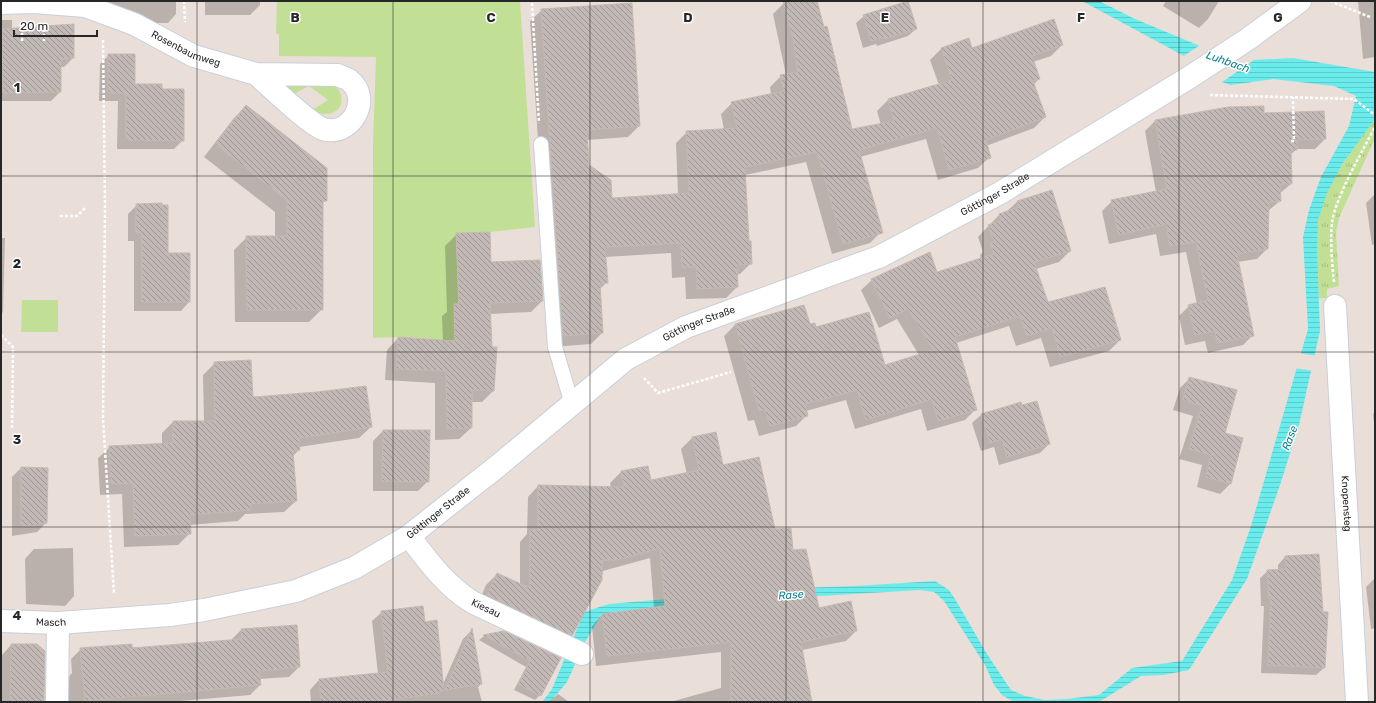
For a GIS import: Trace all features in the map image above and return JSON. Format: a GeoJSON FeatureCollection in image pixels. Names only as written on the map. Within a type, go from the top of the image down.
{"type":"FeatureCollection","features":[{"type":"Feature","properties":{"kind":"street","name":"Göttinger Straße"},"geometry":{"type":"LineString","coordinates":[[109,619],[170,615],[204,610],[296,591],[354,568],[409,536],[499,465],[626,359],[686,327],[879,257],[1000,193],[1190,77],[1248,39],[1300,1]]}},
{"type":"Feature","properties":{"kind":"street","name":"Rosenbaumweg"},"geometry":{"type":"LineString","coordinates":[[1,3],[56,3],[85,6],[103,11],[134,24],[194,56],[256,74]]}},
{"type":"Feature","properties":{"kind":"street","name":"Knopensteg"},"geometry":{"type":"LineString","coordinates":[[1335,306],[1357,702]]}},
{"type":"Feature","properties":{"kind":"street","name":"Kiesau"},"geometry":{"type":"LineString","coordinates":[[409,536],[434,570],[458,594],[574,650]]}},
{"type":"Feature","properties":{"kind":"street","name":"Masch"},"geometry":{"type":"LineString","coordinates":[[1,621],[58,623],[109,619]]}},
{"type":"Feature","properties":{"kind":"street"},"geometry":{"type":"LineString","coordinates":[[57,702],[58,623]]}},
{"type":"Feature","properties":{"kind":"lane"},"geometry":{"type":"LineString","coordinates":[[541,144],[555,347],[572,404]]}},
{"type":"Feature","properties":{"kind":"path"},"geometry":{"type":"LineString","coordinates":[[1330,1],[1370,17]]}},
{"type":"Feature","properties":{"kind":"path"},"geometry":{"type":"LineString","coordinates":[[532,3],[541,144]]}},
{"type":"Feature","properties":{"kind":"path"},"geometry":{"type":"LineString","coordinates":[[103,11],[105,207],[103,418],[109,619]]}},
{"type":"Feature","properties":{"kind":"path"},"geometry":{"type":"LineString","coordinates":[[1209,95],[1354,99],[1375,115]]}},
{"type":"Feature","properties":{"kind":"path"},"geometry":{"type":"LineString","coordinates":[[1291,141],[1294,141],[1292,97]]}},
{"type":"Feature","properties":{"kind":"path"},"geometry":{"type":"LineString","coordinates":[[1335,306],[1331,243],[1332,222],[1337,205],[1375,127]]}},
{"type":"Feature","properties":{"kind":"path"},"geometry":{"type":"LineString","coordinates":[[60,216],[77,216],[86,207]]}},
{"type":"Feature","properties":{"kind":"path"},"geometry":{"type":"LineString","coordinates":[[1,335],[13,347],[12,428]]}},
{"type":"Feature","properties":{"kind":"path"},"geometry":{"type":"LineString","coordinates":[[626,359],[658,393],[731,372]]}},
{"type":"Feature","properties":{"kind":"green space"},"geometry":{"type":"Polygon","coordinates":[[[277,1],[520,1],[535,227],[490,232],[456,233],[458,304],[454,304],[455,344],[425,338],[373,338],[373,144],[376,57],[279,56],[279,34],[276,34],[277,1]]]}},
{"type":"Feature","properties":{"kind":"green space"},"geometry":{"type":"Polygon","coordinates":[[[288,84],[335,85],[340,92],[342,99],[341,105],[338,110],[333,113],[320,113],[312,110],[328,100],[309,86],[294,94],[287,88],[288,84]]]}},
{"type":"Feature","properties":{"kind":"green space"},"geometry":{"type":"Polygon","coordinates":[[[1375,119],[1375,138],[1339,218],[1336,233],[1339,286],[1327,289],[1327,298],[1319,298],[1316,240],[1321,207],[1333,180],[1349,154],[1375,119]]]}},
{"type":"Feature","properties":{"kind":"green space"},"geometry":{"type":"Polygon","coordinates":[[[22,300],[58,300],[58,332],[21,332],[22,300]]]}},
{"type":"Feature","properties":{"kind":"water"},"geometry":{"type":"Polygon","coordinates":[[[1082,1],[1099,1],[1135,19],[1200,46],[1254,60],[1293,58],[1375,72],[1375,119],[1343,163],[1327,193],[1318,220],[1317,249],[1320,331],[1299,425],[1247,579],[1189,670],[1163,675],[1141,676],[1099,702],[1014,702],[1002,695],[994,685],[985,665],[944,601],[934,592],[920,590],[672,605],[602,614],[585,642],[567,682],[550,702],[542,702],[552,689],[584,612],[609,604],[796,588],[935,581],[949,590],[987,654],[1011,690],[1025,696],[1045,700],[1099,695],[1132,668],[1182,661],[1232,580],[1251,526],[1308,329],[1303,237],[1309,210],[1321,177],[1349,126],[1356,96],[1334,86],[1273,79],[1231,85],[1222,82],[1184,56],[1082,1]]]}},
{"type":"Feature","properties":{"kind":"pier"},"geometry":{"type":"Polygon","coordinates":[[[1202,44],[1257,58],[1222,82],[1214,80],[1182,57],[1202,44]]]}},
{"type":"Feature","properties":{"kind":"pier"},"geometry":{"type":"Polygon","coordinates":[[[1299,353],[1317,356],[1314,371],[1294,368],[1299,353]]]}},
{"type":"Feature","properties":{"kind":"building"},"geometry":{"type":"Polygon","coordinates":[[[783,1],[817,1],[824,27],[827,26],[852,129],[894,121],[888,99],[952,80],[941,48],[969,38],[972,48],[1054,19],[1063,45],[1032,56],[1040,79],[1033,81],[1046,117],[986,140],[991,158],[949,170],[937,128],[859,150],[883,233],[843,244],[817,152],[745,167],[749,241],[751,241],[752,264],[737,265],[738,287],[697,289],[696,267],[682,267],[681,243],[605,247],[608,283],[600,283],[603,333],[563,336],[541,9],[632,3],[640,126],[587,130],[589,165],[611,180],[612,198],[689,193],[686,131],[737,128],[731,102],[784,91],[780,75],[798,72],[793,39],[783,1]]]}},
{"type":"Feature","properties":{"kind":"building"},"geometry":{"type":"Polygon","coordinates":[[[908,1],[917,29],[884,39],[884,37],[871,41],[863,15],[908,1]]]}},
{"type":"Feature","properties":{"kind":"building"},"geometry":{"type":"Polygon","coordinates":[[[74,24],[74,58],[61,59],[61,92],[3,93],[2,29],[74,24]]]}},
{"type":"Feature","properties":{"kind":"building"},"geometry":{"type":"Polygon","coordinates":[[[108,54],[135,54],[135,84],[162,84],[162,89],[184,89],[184,141],[126,140],[126,93],[108,93],[108,54]]]}},
{"type":"Feature","properties":{"kind":"building"},"geometry":{"type":"Polygon","coordinates":[[[246,105],[327,168],[327,201],[323,201],[323,310],[247,310],[246,236],[287,236],[287,200],[215,144],[246,105]]]}},
{"type":"Feature","properties":{"kind":"building"},"geometry":{"type":"Polygon","coordinates":[[[1264,106],[1264,113],[1324,111],[1326,139],[1297,140],[1297,150],[1291,150],[1292,184],[1280,184],[1281,201],[1269,202],[1268,249],[1237,254],[1254,336],[1217,343],[1215,331],[1195,335],[1188,305],[1208,300],[1196,242],[1170,246],[1166,224],[1119,235],[1111,200],[1167,189],[1155,120],[1228,107],[1264,106]]]}},
{"type":"Feature","properties":{"kind":"building"},"geometry":{"type":"Polygon","coordinates":[[[1052,190],[1071,251],[1034,262],[1048,302],[1105,287],[1121,340],[1060,357],[1052,328],[1027,336],[1020,316],[955,337],[977,410],[938,421],[932,399],[866,420],[857,390],[805,404],[808,416],[770,426],[765,410],[759,411],[735,324],[804,305],[810,324],[815,323],[816,327],[869,312],[885,365],[933,350],[908,309],[890,318],[871,279],[930,252],[937,272],[994,254],[990,243],[994,242],[988,225],[1001,220],[999,214],[1019,207],[1017,201],[1052,190]]]}},
{"type":"Feature","properties":{"kind":"building"},"geometry":{"type":"Polygon","coordinates":[[[162,203],[162,205],[168,205],[168,253],[190,253],[190,302],[142,302],[142,233],[136,233],[136,204],[162,203]]]}},
{"type":"Feature","properties":{"kind":"building"},"geometry":{"type":"Polygon","coordinates":[[[490,232],[491,262],[540,260],[543,301],[490,303],[492,347],[497,347],[494,391],[472,390],[472,428],[447,429],[446,371],[396,369],[398,337],[455,341],[454,304],[459,304],[456,233],[490,232]]]}},
{"type":"Feature","properties":{"kind":"building"},"geometry":{"type":"Polygon","coordinates":[[[251,360],[253,397],[317,392],[366,386],[372,427],[299,438],[300,450],[293,451],[297,501],[250,504],[251,510],[190,515],[191,534],[135,536],[133,483],[111,484],[109,446],[173,443],[173,421],[215,421],[214,362],[251,360]]]}},
{"type":"Feature","properties":{"kind":"building"},"geometry":{"type":"Polygon","coordinates":[[[1189,377],[1237,390],[1225,433],[1243,438],[1231,484],[1206,477],[1211,455],[1189,449],[1202,406],[1183,400],[1189,377]]]}},
{"type":"Feature","properties":{"kind":"building"},"geometry":{"type":"Polygon","coordinates":[[[1037,401],[1050,444],[1007,457],[1002,439],[990,443],[981,414],[1021,402],[1022,405],[1037,401]]]}},
{"type":"Feature","properties":{"kind":"building"},"geometry":{"type":"Polygon","coordinates":[[[383,430],[430,430],[429,482],[382,481],[383,430]]]}},
{"type":"Feature","properties":{"kind":"building"},"geometry":{"type":"Polygon","coordinates":[[[716,432],[723,465],[759,457],[775,529],[791,528],[793,550],[806,549],[819,608],[851,601],[857,631],[801,642],[812,702],[731,702],[731,642],[607,656],[602,614],[665,606],[660,548],[617,560],[602,560],[602,580],[572,636],[487,595],[497,573],[530,588],[530,530],[538,530],[538,485],[624,487],[621,471],[648,466],[651,480],[699,470],[692,437],[716,432]]]}},
{"type":"Feature","properties":{"kind":"building"},"geometry":{"type":"Polygon","coordinates":[[[21,467],[48,468],[47,523],[21,527],[21,467]]]}},
{"type":"Feature","properties":{"kind":"building"},"geometry":{"type":"Polygon","coordinates":[[[1319,554],[1323,612],[1328,612],[1325,668],[1268,665],[1271,598],[1269,599],[1267,570],[1286,569],[1285,556],[1319,554]]]}},
{"type":"Feature","properties":{"kind":"building"},"geometry":{"type":"Polygon","coordinates":[[[423,606],[425,622],[437,620],[444,690],[440,691],[440,693],[376,702],[321,702],[319,679],[388,672],[381,611],[423,606]]]}},
{"type":"Feature","properties":{"kind":"building"},"geometry":{"type":"Polygon","coordinates":[[[297,625],[300,667],[259,671],[261,685],[85,701],[80,648],[132,644],[132,648],[242,639],[241,629],[297,625]]]}},
{"type":"Feature","properties":{"kind":"building"},"geometry":{"type":"Polygon","coordinates":[[[472,628],[482,684],[445,690],[472,628]]]}},
{"type":"Feature","properties":{"kind":"building"},"geometry":{"type":"Polygon","coordinates":[[[504,631],[561,658],[541,696],[518,684],[530,661],[483,635],[504,631]]]}},
{"type":"Feature","properties":{"kind":"building"},"geometry":{"type":"Polygon","coordinates":[[[11,644],[37,644],[45,651],[44,702],[10,702],[11,644]]]}},
{"type":"Feature","properties":{"kind":"water label","name":"Luhbach"},"geometry":{"type":"Point","coordinates":[1228,62]}},
{"type":"Feature","properties":{"kind":"water label","name":"Rase"},"geometry":{"type":"Point","coordinates":[1290,438]}},
{"type":"Feature","properties":{"kind":"water label","name":"Rase"},"geometry":{"type":"Point","coordinates":[791,595]}}]}
